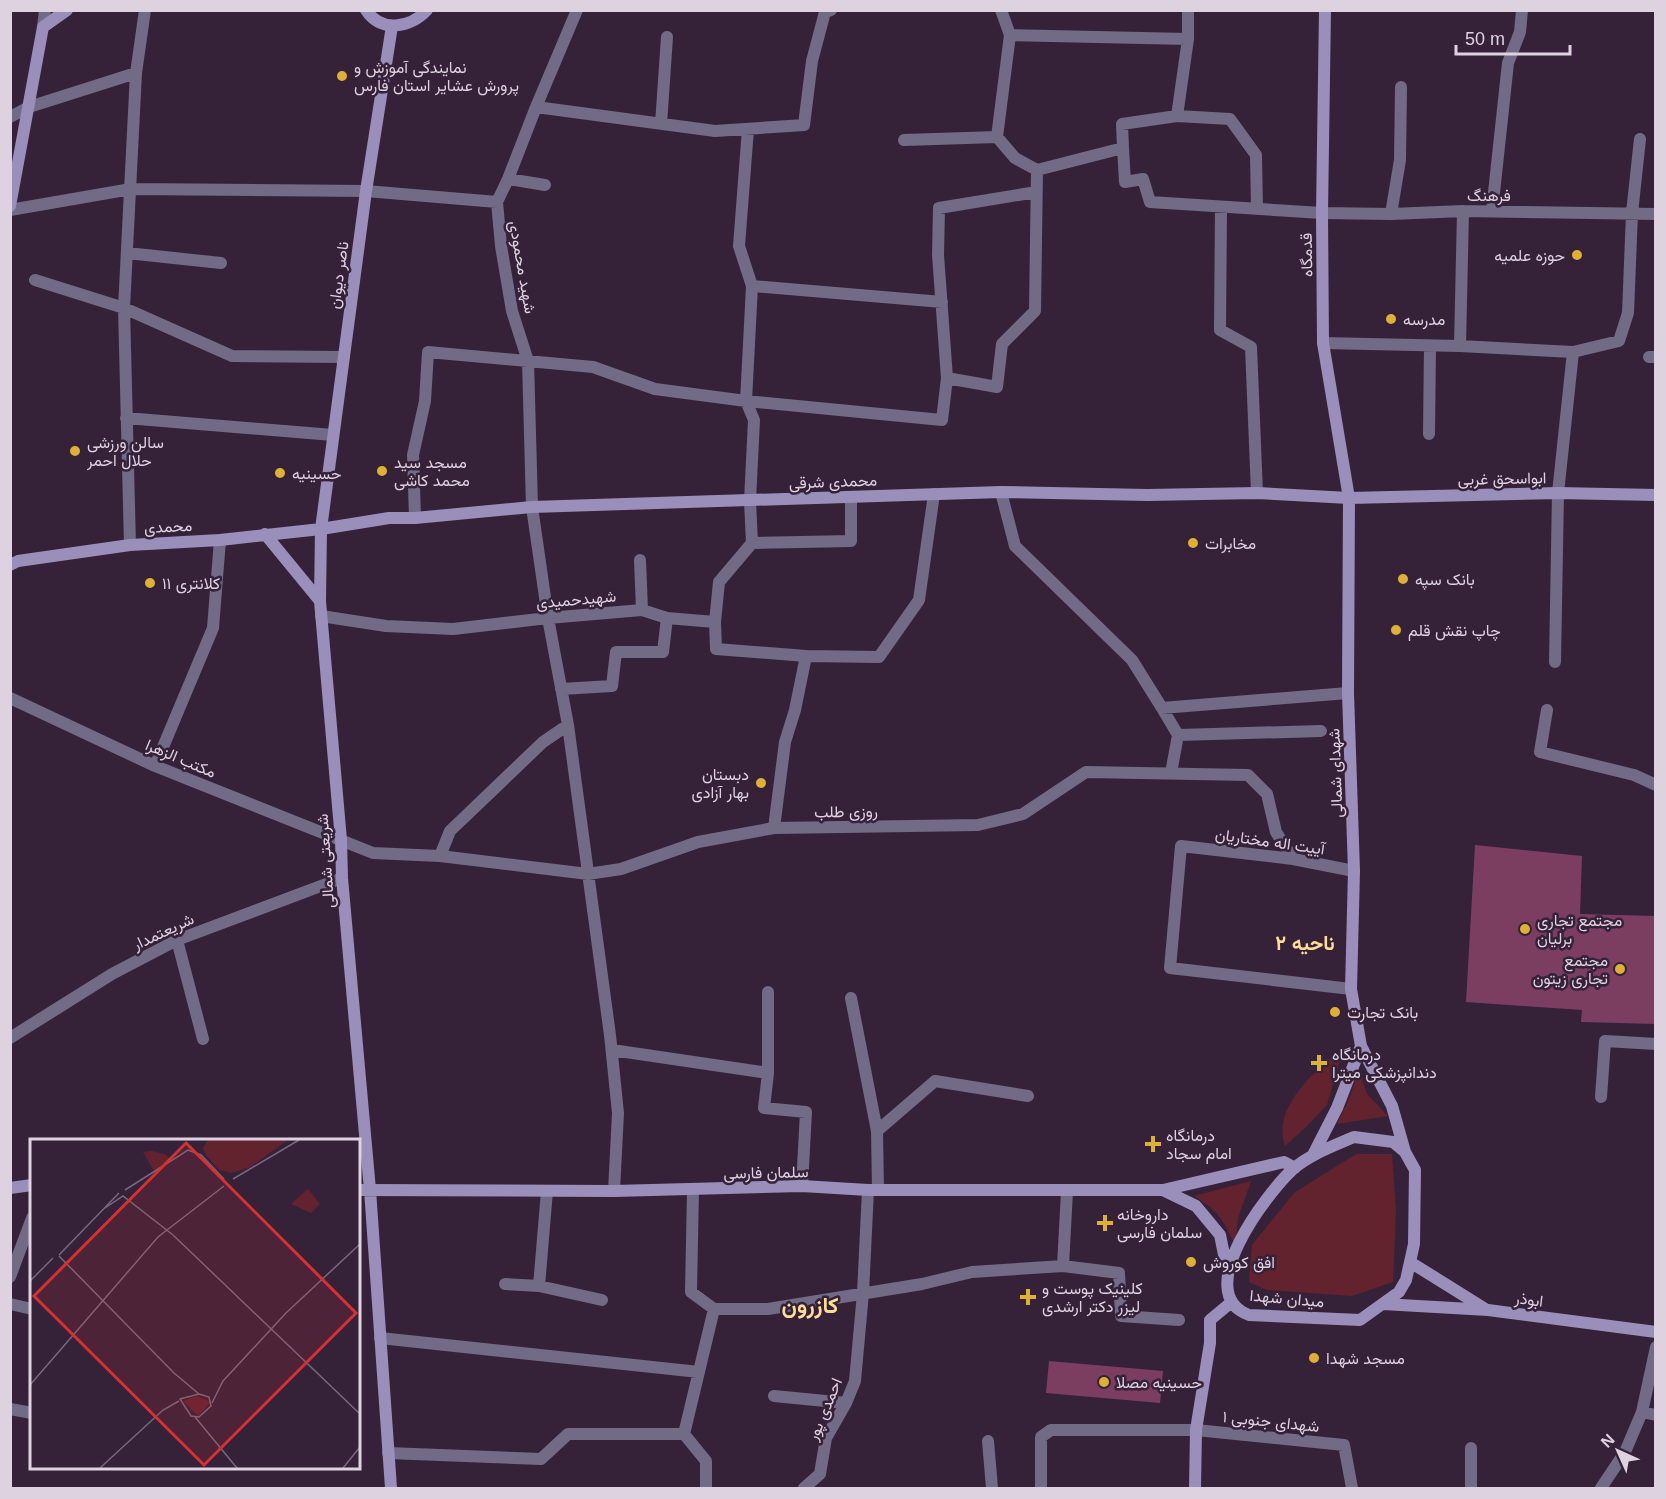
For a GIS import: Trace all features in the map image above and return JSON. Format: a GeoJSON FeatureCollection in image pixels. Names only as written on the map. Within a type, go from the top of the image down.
{"type":"FeatureCollection","features":[{"type":"Feature","properties":{"kind":"main road"},"geometry":{"type":"LineString","coordinates":[[10,208],[43,27],[67,10]]}},
{"type":"Feature","properties":{"kind":"main road"},"geometry":{"type":"LineString","coordinates":[[366,10],[380,23],[392,26],[405,25],[417,20],[427,10]]}},
{"type":"Feature","properties":{"kind":"main road","name":"قدمگاه"},"geometry":{"type":"LineString","coordinates":[[1325,10],[1323,343],[1349,498]]}},
{"type":"Feature","properties":{"kind":"main road","name":"ناصر دیوان"},"geometry":{"type":"LineString","coordinates":[[321,529],[366,191],[392,26]]}},
{"type":"Feature","properties":{"kind":"main road","name":"محمدی شرقی"},"geometry":{"type":"LineString","coordinates":[[321,529],[389,518],[415,518],[532,507],[934,494],[1257,493],[1349,498]]}},
{"type":"Feature","properties":{"kind":"main road","name":"ابواسحق غربی"},"geometry":{"type":"LineString","coordinates":[[1349,498],[1558,493],[1656,495]]}},
{"type":"Feature","properties":{"kind":"main road","name":"شهدای شمالی"},"geometry":{"type":"LineString","coordinates":[[1349,498],[1348,693],[1354,871],[1351,989],[1361,1046]]}},
{"type":"Feature","properties":{"kind":"main road","name":"محمدی"},"geometry":{"type":"LineString","coordinates":[[13,561],[130,545],[220,540],[321,529]]}},
{"type":"Feature","properties":{"kind":"main road","name":"شریعتی شمالی"},"geometry":{"type":"LineString","coordinates":[[321,529],[321,616],[341,840],[364,1190],[380,1338],[391,1488]]}},
{"type":"Feature","properties":{"kind":"main road"},"geometry":{"type":"LineString","coordinates":[[265,534],[320,601]]}},
{"type":"Feature","properties":{"kind":"main road"},"geometry":{"type":"LineString","coordinates":[[1361,1046],[1392,1106],[1405,1152]]}},
{"type":"Feature","properties":{"kind":"main road"},"geometry":{"type":"LineString","coordinates":[[1313,1155],[1336,1108],[1361,1046]]}},
{"type":"Feature","properties":{"kind":"main road","name":"میدان شهدا"},"geometry":{"type":"LineString","coordinates":[[1354,1137],[1393,1142],[1405,1152],[1415,1170],[1414,1244],[1406,1280],[1400,1292],[1360,1320],[1249,1315],[1233,1304],[1226,1290],[1228,1274],[1241,1240],[1259,1208],[1275,1187],[1295,1168],[1313,1155],[1354,1137]]}},
{"type":"Feature","properties":{"kind":"main road","name":"سلمان فارسی"},"geometry":{"type":"LineString","coordinates":[[364,1190],[614,1191],[802,1186],[873,1190],[1163,1190],[1284,1162],[1295,1168]]}},
{"type":"Feature","properties":{"kind":"main road"},"geometry":{"type":"LineString","coordinates":[[10,1182],[30,1184]]}},
{"type":"Feature","properties":{"kind":"main road"},"geometry":{"type":"LineString","coordinates":[[10,1188],[30,1184]]}},
{"type":"Feature","properties":{"kind":"main road","name":"سلمان فارسی"},"geometry":{"type":"LineString","coordinates":[[1163,1190],[1196,1206],[1220,1235],[1228,1274]]}},
{"type":"Feature","properties":{"kind":"main road","name":"ابوذر"},"geometry":{"type":"LineString","coordinates":[[1410,1262],[1488,1310],[1656,1332]]}},
{"type":"Feature","properties":{"kind":"main road"},"geometry":{"type":"LineString","coordinates":[[1195,1488],[1196,1430],[1210,1343],[1210,1320],[1228,1305],[1233,1304]]}},
{"type":"Feature","properties":{"kind":"main road"},"geometry":{"type":"LineString","coordinates":[[1383,1304],[1488,1310]]}},
{"type":"Feature","properties":{"kind":"street"},"geometry":{"type":"LineString","coordinates":[[43,27],[45,10]]}},
{"type":"Feature","properties":{"kind":"street"},"geometry":{"type":"LineString","coordinates":[[130,545],[124,308],[136,73],[145,10]]}},
{"type":"Feature","properties":{"kind":"street","name":"شهید محمودی"},"geometry":{"type":"LineString","coordinates":[[577,10],[497,202],[501,246],[512,310],[528,361],[532,507],[548,618],[568,725],[612,1050],[618,1113],[614,1191]]}},
{"type":"Feature","properties":{"kind":"street"},"geometry":{"type":"LineString","coordinates":[[536,107],[715,131],[804,125],[812,61],[825,12],[831,10]]}},
{"type":"Feature","properties":{"kind":"street"},"geometry":{"type":"LineString","coordinates":[[1001,10],[1010,35],[997,137],[1015,158],[1037,170],[1123,148],[1122,124],[1177,116],[1230,119],[1256,155],[1257,209]]}},
{"type":"Feature","properties":{"kind":"street"},"geometry":{"type":"LineString","coordinates":[[1177,116],[1188,39],[1188,10]]}},
{"type":"Feature","properties":{"kind":"street"},"geometry":{"type":"LineString","coordinates":[[1492,211],[1508,63],[1520,32],[1522,10]]}},
{"type":"Feature","properties":{"kind":"street"},"geometry":{"type":"LineString","coordinates":[[1010,35],[1188,39]]}},
{"type":"Feature","properties":{"kind":"street"},"geometry":{"type":"LineString","coordinates":[[661,124],[667,37]]}},
{"type":"Feature","properties":{"kind":"street"},"geometry":{"type":"LineString","coordinates":[[10,117],[29,107],[136,73]]}},
{"type":"Feature","properties":{"kind":"street"},"geometry":{"type":"LineString","coordinates":[[1391,214],[1400,160],[1401,87]]}},
{"type":"Feature","properties":{"kind":"street"},"geometry":{"type":"LineString","coordinates":[[748,129],[739,246],[752,286],[746,401],[754,420],[750,501],[752,543],[719,582],[715,622],[716,649],[806,656],[879,657],[920,600],[934,494]]}},
{"type":"Feature","properties":{"kind":"street"},"geometry":{"type":"LineString","coordinates":[[904,140],[997,137]]}},
{"type":"Feature","properties":{"kind":"street"},"geometry":{"type":"LineString","coordinates":[[1323,343],[1460,346],[1573,352],[1619,341],[1628,313],[1632,213],[1640,139]]}},
{"type":"Feature","properties":{"kind":"street","name":"فرهنگ"},"geometry":{"type":"LineString","coordinates":[[1123,148],[1125,182],[1143,179],[1150,202],[1322,213],[1391,214],[1492,211],[1656,214]]}},
{"type":"Feature","properties":{"kind":"street"},"geometry":{"type":"LineString","coordinates":[[947,378],[997,387],[1002,344],[1035,311],[1037,170]]}},
{"type":"Feature","properties":{"kind":"street"},"geometry":{"type":"LineString","coordinates":[[508,179],[545,185]]}},
{"type":"Feature","properties":{"kind":"street"},"geometry":{"type":"LineString","coordinates":[[10,208],[131,189],[366,191],[497,202]]}},
{"type":"Feature","properties":{"kind":"street"},"geometry":{"type":"LineString","coordinates":[[415,518],[413,456],[425,401],[428,352],[593,366],[655,389],[746,401],[942,420],[947,378],[938,255],[939,208],[1036,192]]}},
{"type":"Feature","properties":{"kind":"street"},"geometry":{"type":"LineString","coordinates":[[1221,207],[1220,330],[1251,347],[1257,493]]}},
{"type":"Feature","properties":{"kind":"street"},"geometry":{"type":"LineString","coordinates":[[1460,346],[1463,211]]}},
{"type":"Feature","properties":{"kind":"street"},"geometry":{"type":"LineString","coordinates":[[127,253],[221,263]]}},
{"type":"Feature","properties":{"kind":"street"},"geometry":{"type":"LineString","coordinates":[[35,280],[124,308],[232,356],[344,357]]}},
{"type":"Feature","properties":{"kind":"street"},"geometry":{"type":"LineString","coordinates":[[752,286],[942,302]]}},
{"type":"Feature","properties":{"kind":"street"},"geometry":{"type":"LineString","coordinates":[[1428,434],[1430,346]]}},
{"type":"Feature","properties":{"kind":"street"},"geometry":{"type":"LineString","coordinates":[[1555,662],[1558,493],[1573,352]]}},
{"type":"Feature","properties":{"kind":"street"},"geometry":{"type":"LineString","coordinates":[[126,418],[333,435]]}},
{"type":"Feature","properties":{"kind":"street"},"geometry":{"type":"LineString","coordinates":[[1001,492],[1015,546],[1132,660],[1162,708],[1178,735],[1171,773]]}},
{"type":"Feature","properties":{"kind":"street"},"geometry":{"type":"LineString","coordinates":[[752,543],[851,541],[851,497]]}},
{"type":"Feature","properties":{"kind":"street"},"geometry":{"type":"LineString","coordinates":[[155,766],[213,628],[220,540]]}},
{"type":"Feature","properties":{"kind":"street"},"geometry":{"type":"LineString","coordinates":[[640,561],[642,610]]}},
{"type":"Feature","properties":{"kind":"street","name":"شهیدحمیدی"},"geometry":{"type":"LineString","coordinates":[[321,616],[386,626],[453,629],[642,610],[667,618],[715,622]]}},
{"type":"Feature","properties":{"kind":"street"},"geometry":{"type":"LineString","coordinates":[[561,688],[612,686],[616,652],[663,652],[667,618]]}},
{"type":"Feature","properties":{"kind":"street"},"geometry":{"type":"LineString","coordinates":[[774,828],[785,742],[795,710],[806,656]]}},
{"type":"Feature","properties":{"kind":"street"},"geometry":{"type":"LineString","coordinates":[[1162,708],[1348,693]]}},
{"type":"Feature","properties":{"kind":"street","name":"مکتب الزهرا"},"geometry":{"type":"LineString","coordinates":[[10,698],[155,766],[341,840]]}},
{"type":"Feature","properties":{"kind":"street"},"geometry":{"type":"LineString","coordinates":[[1547,711],[1540,752],[1634,775],[1656,785]]}},
{"type":"Feature","properties":{"kind":"street"},"geometry":{"type":"LineString","coordinates":[[440,856],[450,831],[543,742],[568,725]]}},
{"type":"Feature","properties":{"kind":"street"},"geometry":{"type":"LineString","coordinates":[[1178,735],[1321,730]]}},
{"type":"Feature","properties":{"kind":"street","name":"روزی طلب"},"geometry":{"type":"LineString","coordinates":[[341,840],[373,854],[440,856],[588,874],[621,869],[698,842],[774,828],[978,825],[1023,814],[1086,772],[1171,773],[1248,775],[1266,794],[1276,832],[1293,860]]}},
{"type":"Feature","properties":{"kind":"street","name":"آییت اله مختاریان"},"geometry":{"type":"LineString","coordinates":[[1351,989],[1170,968],[1181,846],[1293,860],[1354,871]]}},
{"type":"Feature","properties":{"kind":"street","name":"شریعتمدار"},"geometry":{"type":"LineString","coordinates":[[10,1038],[112,974],[177,940],[342,878]]}},
{"type":"Feature","properties":{"kind":"street"},"geometry":{"type":"LineString","coordinates":[[177,940],[203,1039]]}},
{"type":"Feature","properties":{"kind":"street"},"geometry":{"type":"LineString","coordinates":[[768,992],[768,1073],[764,1108],[806,1112],[802,1186]]}},
{"type":"Feature","properties":{"kind":"street","name":"احمدی پور"},"geometry":{"type":"LineString","coordinates":[[804,1488],[820,1474],[826,1438],[846,1403],[855,1381],[877,1131],[851,998]]}},
{"type":"Feature","properties":{"kind":"street"},"geometry":{"type":"LineString","coordinates":[[1601,1097],[1605,1041],[1656,1044]]}},
{"type":"Feature","properties":{"kind":"street"},"geometry":{"type":"LineString","coordinates":[[612,1050],[768,1073]]}},
{"type":"Feature","properties":{"kind":"street"},"geometry":{"type":"LineString","coordinates":[[877,1131],[935,1081],[1028,1096]]}},
{"type":"Feature","properties":{"kind":"street"},"geometry":{"type":"LineString","coordinates":[[693,1190],[691,1292],[714,1309],[768,1310],[922,1284],[972,1272],[1063,1266],[1119,1273],[1121,1316],[1179,1320]]}},
{"type":"Feature","properties":{"kind":"street"},"geometry":{"type":"LineString","coordinates":[[539,1286],[547,1191]]}},
{"type":"Feature","properties":{"kind":"street"},"geometry":{"type":"LineString","coordinates":[[1063,1266],[1067,1191]]}},
{"type":"Feature","properties":{"kind":"street"},"geometry":{"type":"LineString","coordinates":[[10,1277],[30,1223]]}},
{"type":"Feature","properties":{"kind":"street"},"geometry":{"type":"LineString","coordinates":[[505,1284],[539,1286],[602,1300]]}},
{"type":"Feature","properties":{"kind":"street"},"geometry":{"type":"LineString","coordinates":[[10,1304],[30,1309]]}},
{"type":"Feature","properties":{"kind":"street"},"geometry":{"type":"LineString","coordinates":[[684,1434],[714,1309]]}},
{"type":"Feature","properties":{"kind":"street"},"geometry":{"type":"LineString","coordinates":[[380,1338],[699,1372]]}},
{"type":"Feature","properties":{"kind":"street"},"geometry":{"type":"LineString","coordinates":[[1601,1488],[1625,1452],[1642,1412],[1656,1347]]}},
{"type":"Feature","properties":{"kind":"street"},"geometry":{"type":"LineString","coordinates":[[774,1396],[846,1403]]}},
{"type":"Feature","properties":{"kind":"street"},"geometry":{"type":"LineString","coordinates":[[10,1409],[30,1413]]}},
{"type":"Feature","properties":{"kind":"street"},"geometry":{"type":"LineString","coordinates":[[1642,1412],[1656,1415]]}},
{"type":"Feature","properties":{"kind":"street","name":"۱ شهدای جنوبی"},"geometry":{"type":"LineString","coordinates":[[1041,1488],[1041,1437],[1051,1430],[1196,1430],[1344,1445],[1352,1488]]}},
{"type":"Feature","properties":{"kind":"street"},"geometry":{"type":"LineString","coordinates":[[388,1453],[541,1459],[568,1434],[684,1434]]}},
{"type":"Feature","properties":{"kind":"street"},"geometry":{"type":"LineString","coordinates":[[684,1434],[706,1461],[706,1488]]}},
{"type":"Feature","properties":{"kind":"street"},"geometry":{"type":"LineString","coordinates":[[988,1441],[992,1488]]}},
{"type":"Feature","properties":{"kind":"street"},"geometry":{"type":"LineString","coordinates":[[1471,1448],[1471,1488]]}},
{"type":"Feature","properties":{"kind":"shaded area"},"geometry":{"type":"Polygon","coordinates":[[[1344,1047],[1327,1105],[1285,1146],[1282,1131],[1290,1103],[1321,1066],[1344,1047]]]}},
{"type":"Feature","properties":{"kind":"shaded area"},"geometry":{"type":"Polygon","coordinates":[[[1359,1069],[1367,1094],[1388,1116],[1337,1124],[1350,1097],[1359,1069]]]}},
{"type":"Feature","properties":{"kind":"shaded area"},"geometry":{"type":"Polygon","coordinates":[[[1356,1154],[1392,1154],[1396,1211],[1393,1282],[1352,1296],[1267,1290],[1249,1282],[1252,1245],[1294,1193],[1356,1154]]]}},
{"type":"Feature","properties":{"kind":"shaded area"},"geometry":{"type":"Polygon","coordinates":[[[1251,1181],[1238,1218],[1235,1245],[1219,1217],[1209,1206],[1194,1196],[1251,1181]]]}},
{"type":"Feature","properties":{"kind":"building","name":"مجتمع تجاری برلیان"},"geometry":{"type":"Polygon","coordinates":[[[1475,845],[1582,856],[1580,914],[1656,916],[1656,1024],[1581,1022],[1582,1010],[1466,1002],[1475,845]]]}},
{"type":"Feature","properties":{"kind":"building","name":"حسینیه مصلا"},"geometry":{"type":"Polygon","coordinates":[[[1049,1361],[1163,1371],[1160,1403],[1046,1393],[1049,1361]]]}},
{"type":"Feature","properties":{"kind":"place","name":"نمایندگی آموزش و پرورش عشایر استان فارس"},"geometry":{"type":"Point","coordinates":[342,76]}},
{"type":"Feature","properties":{"kind":"place","name":"حوزه علمیه"},"geometry":{"type":"Point","coordinates":[1577,255]}},
{"type":"Feature","properties":{"kind":"place","name":"مدرسه"},"geometry":{"type":"Point","coordinates":[1391,319]}},
{"type":"Feature","properties":{"kind":"place","name":"سالن ورزشی حلال احمر"},"geometry":{"type":"Point","coordinates":[75,451]}},
{"type":"Feature","properties":{"kind":"place","name":"مسجد سید محمد کاشی"},"geometry":{"type":"Point","coordinates":[382,471]}},
{"type":"Feature","properties":{"kind":"place","name":"حسینیه"},"geometry":{"type":"Point","coordinates":[280,473]}},
{"type":"Feature","properties":{"kind":"place","name":"مخابرات"},"geometry":{"type":"Point","coordinates":[1193,543]}},
{"type":"Feature","properties":{"kind":"place","name":"بانک سپه"},"geometry":{"type":"Point","coordinates":[1403,579]}},
{"type":"Feature","properties":{"kind":"place","name":"کلانتری ۱۱"},"geometry":{"type":"Point","coordinates":[150,583]}},
{"type":"Feature","properties":{"kind":"place","name":"چاپ نقش قلم"},"geometry":{"type":"Point","coordinates":[1396,630]}},
{"type":"Feature","properties":{"kind":"place","name":"دبستان بهار آزادی"},"geometry":{"type":"Point","coordinates":[761,783]}},
{"type":"Feature","properties":{"kind":"place","name":"مجتمع تجاری برلیان"},"geometry":{"type":"Point","coordinates":[1525,929]}},
{"type":"Feature","properties":{"kind":"place","name":"مجتمع تجاری زیتون"},"geometry":{"type":"Point","coordinates":[1620,969]}},
{"type":"Feature","properties":{"kind":"place","name":"بانک تجارت"},"geometry":{"type":"Point","coordinates":[1335,1012]}},
{"type":"Feature","properties":{"kind":"place","name":"درمانگاه دندانپزشکی میترا"},"geometry":{"type":"Point","coordinates":[1319,1063]}},
{"type":"Feature","properties":{"kind":"place","name":"درمانگاه امام سجاد"},"geometry":{"type":"Point","coordinates":[1153,1144]}},
{"type":"Feature","properties":{"kind":"place","name":"داروخانه سلمان فارسی"},"geometry":{"type":"Point","coordinates":[1105,1223]}},
{"type":"Feature","properties":{"kind":"place","name":"افق کوروش"},"geometry":{"type":"Point","coordinates":[1191,1262]}},
{"type":"Feature","properties":{"kind":"place","name":"کلینیک پوست و لیزر دکتر ارشدی"},"geometry":{"type":"Point","coordinates":[1028,1297]}},
{"type":"Feature","properties":{"kind":"place","name":"مسجد شهدا"},"geometry":{"type":"Point","coordinates":[1314,1358]}},
{"type":"Feature","properties":{"kind":"place","name":"حسینیه مصلا"},"geometry":{"type":"Point","coordinates":[1104,1382]}},
{"type":"Feature","properties":{"kind":"district","name":"ناحیه ۲"},"geometry":{"type":"Point","coordinates":[1305,943]}},
{"type":"Feature","properties":{"kind":"district","name":"کازرون"},"geometry":{"type":"Point","coordinates":[810,1305]}}]}
